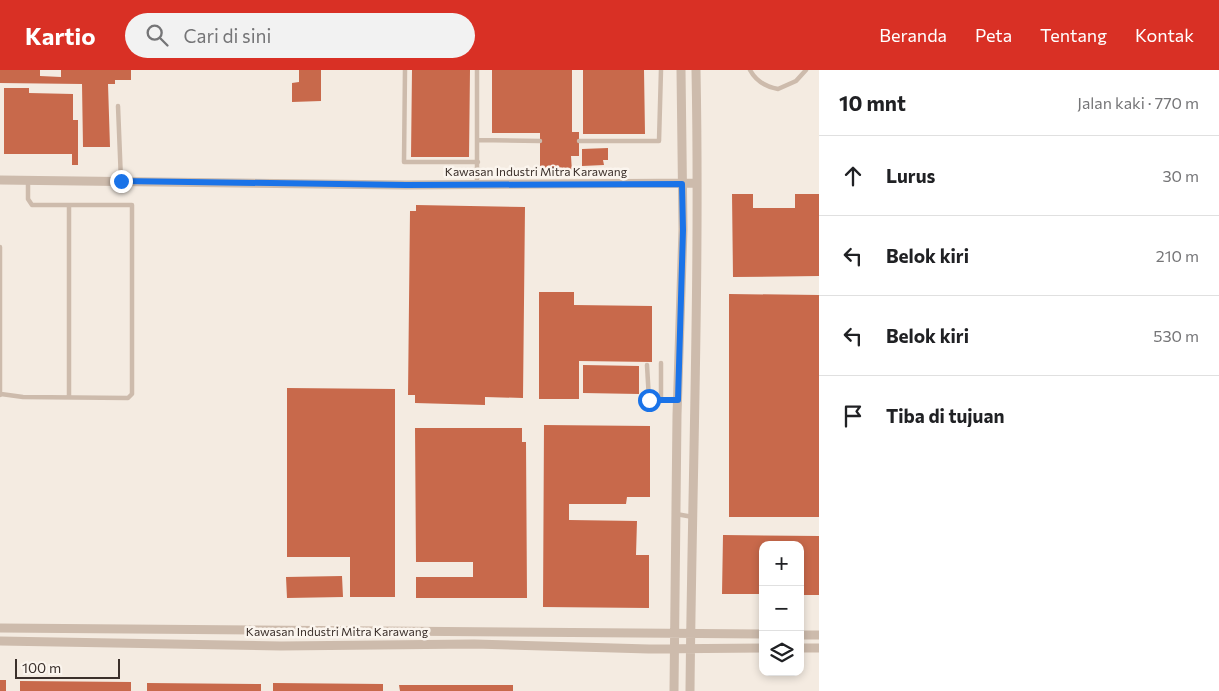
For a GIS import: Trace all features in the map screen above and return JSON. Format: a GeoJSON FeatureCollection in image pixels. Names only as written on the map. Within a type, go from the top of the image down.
{"type":"FeatureCollection","features":[{"type":"Feature","properties":{"kind":"street"},"geometry":{"type":"LineString","coordinates":[[674,691],[678,400],[683,230],[681,70]]}},
{"type":"Feature","properties":{"kind":"street"},"geometry":{"type":"LineString","coordinates":[[690,691],[697,183],[696,70]]}},
{"type":"Feature","properties":{"kind":"street"},"geometry":{"type":"LineString","coordinates":[[681,138],[697,138]]}},
{"type":"Feature","properties":{"kind":"street","name":"Kawasan Industri Mitra Karawang"},"geometry":{"type":"LineString","coordinates":[[0,180],[477,185],[697,183]]}},
{"type":"Feature","properties":{"kind":"street","name":"Kawasan Industri Mitra Karawang"},"geometry":{"type":"LineString","coordinates":[[0,628],[759,634]]}},
{"type":"Feature","properties":{"kind":"street"},"geometry":{"type":"LineString","coordinates":[[804,635],[819,635]]}},
{"type":"Feature","properties":{"kind":"street","name":"Kawasan Industri Mitra Karawang"},"geometry":{"type":"LineString","coordinates":[[0,641],[759,648]]}},
{"type":"Feature","properties":{"kind":"street"},"geometry":{"type":"LineString","coordinates":[[804,648],[819,648]]}},
{"type":"Feature","properties":{"kind":"lane"},"geometry":{"type":"LineString","coordinates":[[405,70],[404,162],[478,162]]}},
{"type":"Feature","properties":{"kind":"lane"},"geometry":{"type":"LineString","coordinates":[[477,70],[477,185]]}},
{"type":"Feature","properties":{"kind":"lane"},"geometry":{"type":"LineString","coordinates":[[579,141],[659,141],[661,70]]}},
{"type":"Feature","properties":{"kind":"lane"},"geometry":{"type":"LineString","coordinates":[[750,70],[762,84],[778,89],[796,81],[806,70]]}},
{"type":"Feature","properties":{"kind":"lane"},"geometry":{"type":"LineString","coordinates":[[118,106],[121,181]]}},
{"type":"Feature","properties":{"kind":"lane"},"geometry":{"type":"LineString","coordinates":[[478,140],[540,141]]}},
{"type":"Feature","properties":{"kind":"lane"},"geometry":{"type":"LineString","coordinates":[[0,247],[0,394],[23,397],[128,398],[132,394],[133,208],[129,204],[32,205],[28,199],[28,180]]}},
{"type":"Feature","properties":{"kind":"lane"},"geometry":{"type":"LineString","coordinates":[[68,396],[69,205]]}},
{"type":"Feature","properties":{"kind":"lane"},"geometry":{"type":"LineString","coordinates":[[660,363],[661,401]]}},
{"type":"Feature","properties":{"kind":"lane"},"geometry":{"type":"LineString","coordinates":[[647,365],[649,400],[678,400]]}},
{"type":"Feature","properties":{"kind":"lane"},"geometry":{"type":"LineString","coordinates":[[676,514],[693,517]]}},
{"type":"Feature","properties":{"kind":"building"},"geometry":{"type":"Polygon","coordinates":[[[0,70],[40,70],[40,76],[61,77],[61,70],[131,70],[131,80],[115,80],[115,84],[108,84],[110,147],[83,147],[82,84],[0,83],[0,70]]]}},
{"type":"Feature","properties":{"kind":"building"},"geometry":{"type":"Polygon","coordinates":[[[299,70],[321,70],[321,101],[292,102],[292,83],[299,82],[299,70]]]}},
{"type":"Feature","properties":{"kind":"building"},"geometry":{"type":"Polygon","coordinates":[[[412,70],[470,70],[469,157],[411,157],[412,70]]]}},
{"type":"Feature","properties":{"kind":"building"},"geometry":{"type":"Polygon","coordinates":[[[492,70],[572,70],[572,132],[579,132],[579,156],[571,156],[572,172],[540,172],[540,133],[492,133],[492,70]]]}},
{"type":"Feature","properties":{"kind":"building"},"geometry":{"type":"Polygon","coordinates":[[[583,70],[644,70],[645,134],[583,134],[583,70]]]}},
{"type":"Feature","properties":{"kind":"building"},"geometry":{"type":"Polygon","coordinates":[[[4,88],[29,88],[29,93],[73,94],[73,120],[78,120],[78,165],[72,165],[72,154],[4,154],[4,88]]]}},
{"type":"Feature","properties":{"kind":"building"},"geometry":{"type":"Polygon","coordinates":[[[608,148],[608,160],[603,160],[604,165],[582,166],[582,149],[608,148]]]}},
{"type":"Feature","properties":{"kind":"building"},"geometry":{"type":"Polygon","coordinates":[[[732,194],[753,194],[753,208],[795,208],[795,194],[819,194],[819,276],[733,277],[732,194]]]}},
{"type":"Feature","properties":{"kind":"building"},"geometry":{"type":"Polygon","coordinates":[[[416,205],[525,207],[523,398],[485,397],[485,405],[415,403],[415,395],[408,395],[410,211],[416,211],[416,205]]]}},
{"type":"Feature","properties":{"kind":"building"},"geometry":{"type":"Polygon","coordinates":[[[539,292],[574,292],[574,305],[652,306],[652,362],[579,361],[579,399],[539,399],[539,292]]]}},
{"type":"Feature","properties":{"kind":"building"},"geometry":{"type":"Polygon","coordinates":[[[729,294],[819,295],[819,517],[729,517],[729,294]]]}},
{"type":"Feature","properties":{"kind":"building"},"geometry":{"type":"Polygon","coordinates":[[[583,365],[639,366],[639,394],[583,393],[583,365]]]}},
{"type":"Feature","properties":{"kind":"building"},"geometry":{"type":"Polygon","coordinates":[[[287,388],[395,389],[395,597],[350,597],[350,557],[287,557],[287,388]]]}},
{"type":"Feature","properties":{"kind":"building"},"geometry":{"type":"Polygon","coordinates":[[[544,425],[650,426],[650,497],[627,497],[626,504],[569,504],[569,520],[637,521],[636,555],[649,555],[649,608],[543,607],[544,425]]]}},
{"type":"Feature","properties":{"kind":"building"},"geometry":{"type":"Polygon","coordinates":[[[415,428],[522,428],[522,442],[526,442],[527,598],[416,598],[416,577],[473,577],[473,562],[416,562],[415,428]]]}},
{"type":"Feature","properties":{"kind":"building"},"geometry":{"type":"Polygon","coordinates":[[[723,535],[819,536],[819,595],[804,595],[804,541],[759,541],[759,594],[722,594],[723,535]]]}},
{"type":"Feature","properties":{"kind":"building"},"geometry":{"type":"Polygon","coordinates":[[[342,576],[343,597],[287,598],[286,577],[342,576]]]}},
{"type":"Feature","properties":{"kind":"building"},"geometry":{"type":"Polygon","coordinates":[[[0,680],[6,680],[6,691],[0,691],[0,680]]]}},
{"type":"Feature","properties":{"kind":"building"},"geometry":{"type":"Polygon","coordinates":[[[20,681],[131,682],[131,691],[20,691],[20,681]]]}},
{"type":"Feature","properties":{"kind":"building"},"geometry":{"type":"Polygon","coordinates":[[[147,683],[261,684],[261,691],[147,691],[147,683]]]}},
{"type":"Feature","properties":{"kind":"building"},"geometry":{"type":"Polygon","coordinates":[[[273,683],[383,684],[383,691],[273,691],[273,683]]]}},
{"type":"Feature","properties":{"kind":"building"},"geometry":{"type":"Polygon","coordinates":[[[399,685],[513,685],[513,691],[400,691],[399,685]]]}},
{"type":"Feature","properties":{"kind":"route"},"geometry":{"type":"LineString","coordinates":[[121,181],[406,185],[682,184],[683,230],[678,400],[650,402],[649,400]]}}]}
